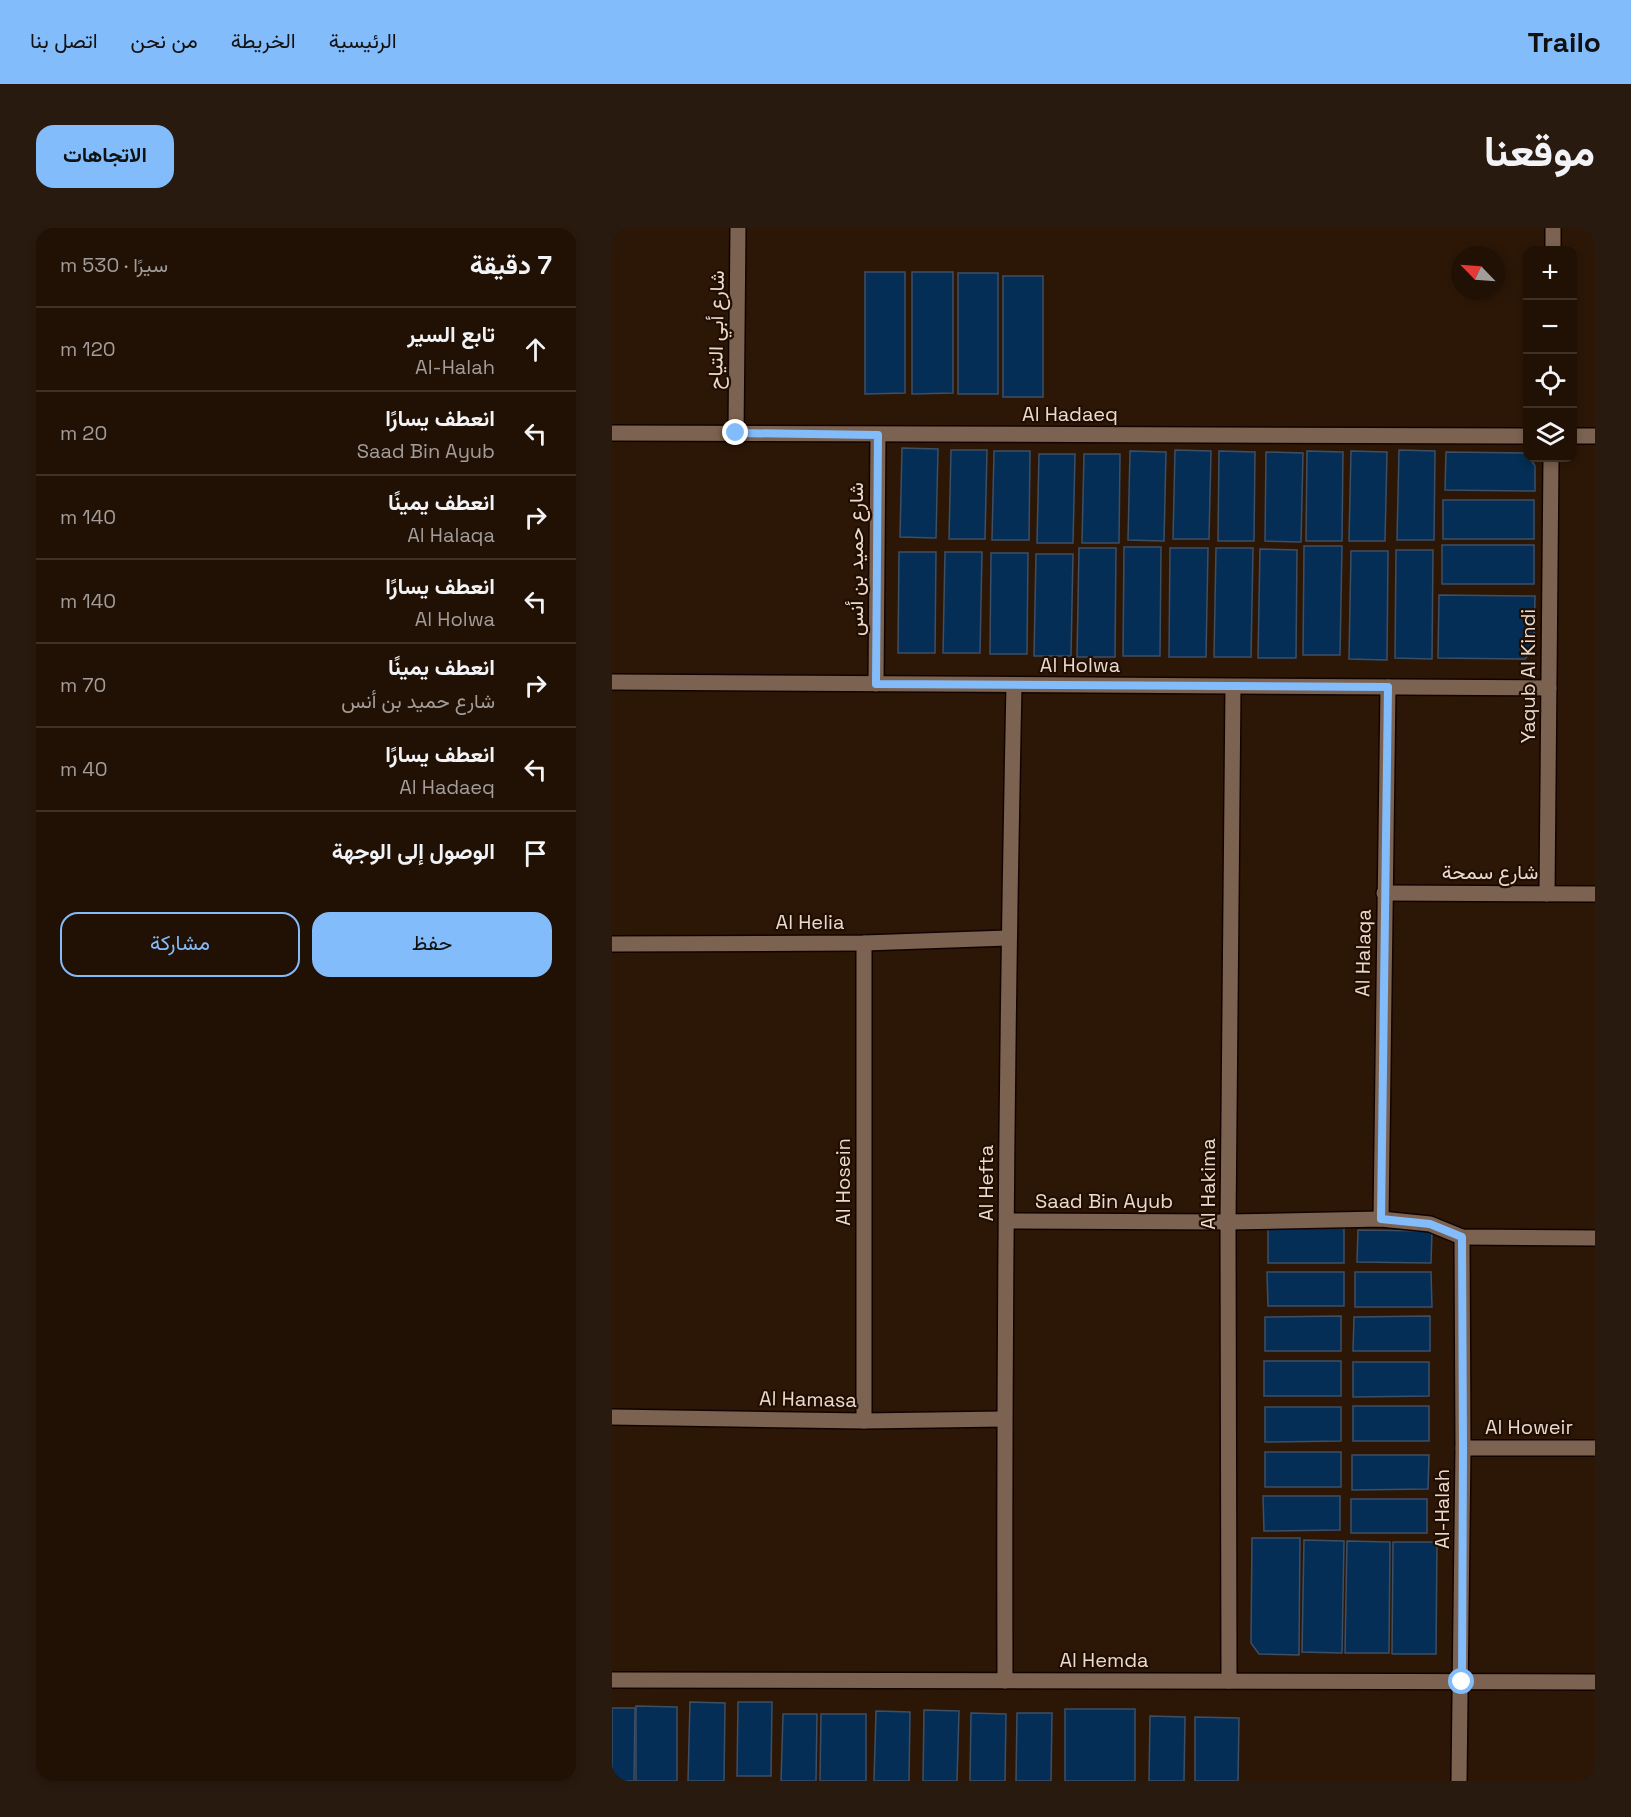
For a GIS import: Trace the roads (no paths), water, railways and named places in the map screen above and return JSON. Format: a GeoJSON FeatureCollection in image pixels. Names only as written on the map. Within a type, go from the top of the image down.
{"type":"FeatureCollection","features":[{"type":"Feature","properties":{"kind":"street","name":"شارع أبي التياح"},"geometry":{"type":"LineString","coordinates":[[736,433],[738,228]]}},
{"type":"Feature","properties":{"kind":"street"},"geometry":{"type":"LineString","coordinates":[[1553,228],[1553,246]]}},
{"type":"Feature","properties":{"kind":"street","name":"Al Hadaeq"},"geometry":{"type":"LineString","coordinates":[[612,433],[1523,436]]}},
{"type":"Feature","properties":{"kind":"street","name":"شارع حميد بن أنس"},"geometry":{"type":"LineString","coordinates":[[876,684],[878,435]]}},
{"type":"Feature","properties":{"kind":"street"},"geometry":{"type":"LineString","coordinates":[[1577,436],[1595,436]]}},
{"type":"Feature","properties":{"kind":"street","name":"Yaqub Al Kindi"},"geometry":{"type":"LineString","coordinates":[[1547,894],[1551,462]]}},
{"type":"Feature","properties":{"kind":"street","name":"Al Holwa"},"geometry":{"type":"LineString","coordinates":[[612,682],[1549,688]]}},
{"type":"Feature","properties":{"kind":"street","name":"Al Hefta"},"geometry":{"type":"LineString","coordinates":[[1005,1681],[1004,1419],[1008,938],[1014,685]]}},
{"type":"Feature","properties":{"kind":"street","name":"Al Hakima"},"geometry":{"type":"LineString","coordinates":[[1229,1681],[1228,1222],[1233,687]]}},
{"type":"Feature","properties":{"kind":"street","name":"Al Halaqa"},"geometry":{"type":"LineString","coordinates":[[1381,1219],[1388,687]]}},
{"type":"Feature","properties":{"kind":"street","name":"شارع سمحة"},"geometry":{"type":"LineString","coordinates":[[1384,893],[1595,894]]}},
{"type":"Feature","properties":{"kind":"street","name":"Al Helia"},"geometry":{"type":"LineString","coordinates":[[612,944],[864,943],[1008,938]]}},
{"type":"Feature","properties":{"kind":"street","name":"Al Hosein"},"geometry":{"type":"LineString","coordinates":[[864,943],[864,1421]]}},
{"type":"Feature","properties":{"kind":"street","name":"Saad Bin Ayub"},"geometry":{"type":"LineString","coordinates":[[1007,1221],[1228,1222],[1381,1219],[1430,1224],[1462,1237],[1595,1238]]}},
{"type":"Feature","properties":{"kind":"street","name":"Al-Halah"},"geometry":{"type":"LineString","coordinates":[[1459,1781],[1462,1682],[1462,1237]]}},
{"type":"Feature","properties":{"kind":"street","name":"Al Hamasa"},"geometry":{"type":"LineString","coordinates":[[612,1418],[864,1421],[1004,1419]]}},
{"type":"Feature","properties":{"kind":"street","name":"Al Howeir"},"geometry":{"type":"LineString","coordinates":[[1463,1448],[1595,1448]]}},
{"type":"Feature","properties":{"kind":"street","name":"Al Hemda"},"geometry":{"type":"LineString","coordinates":[[612,1680],[1595,1682]]}}]}
